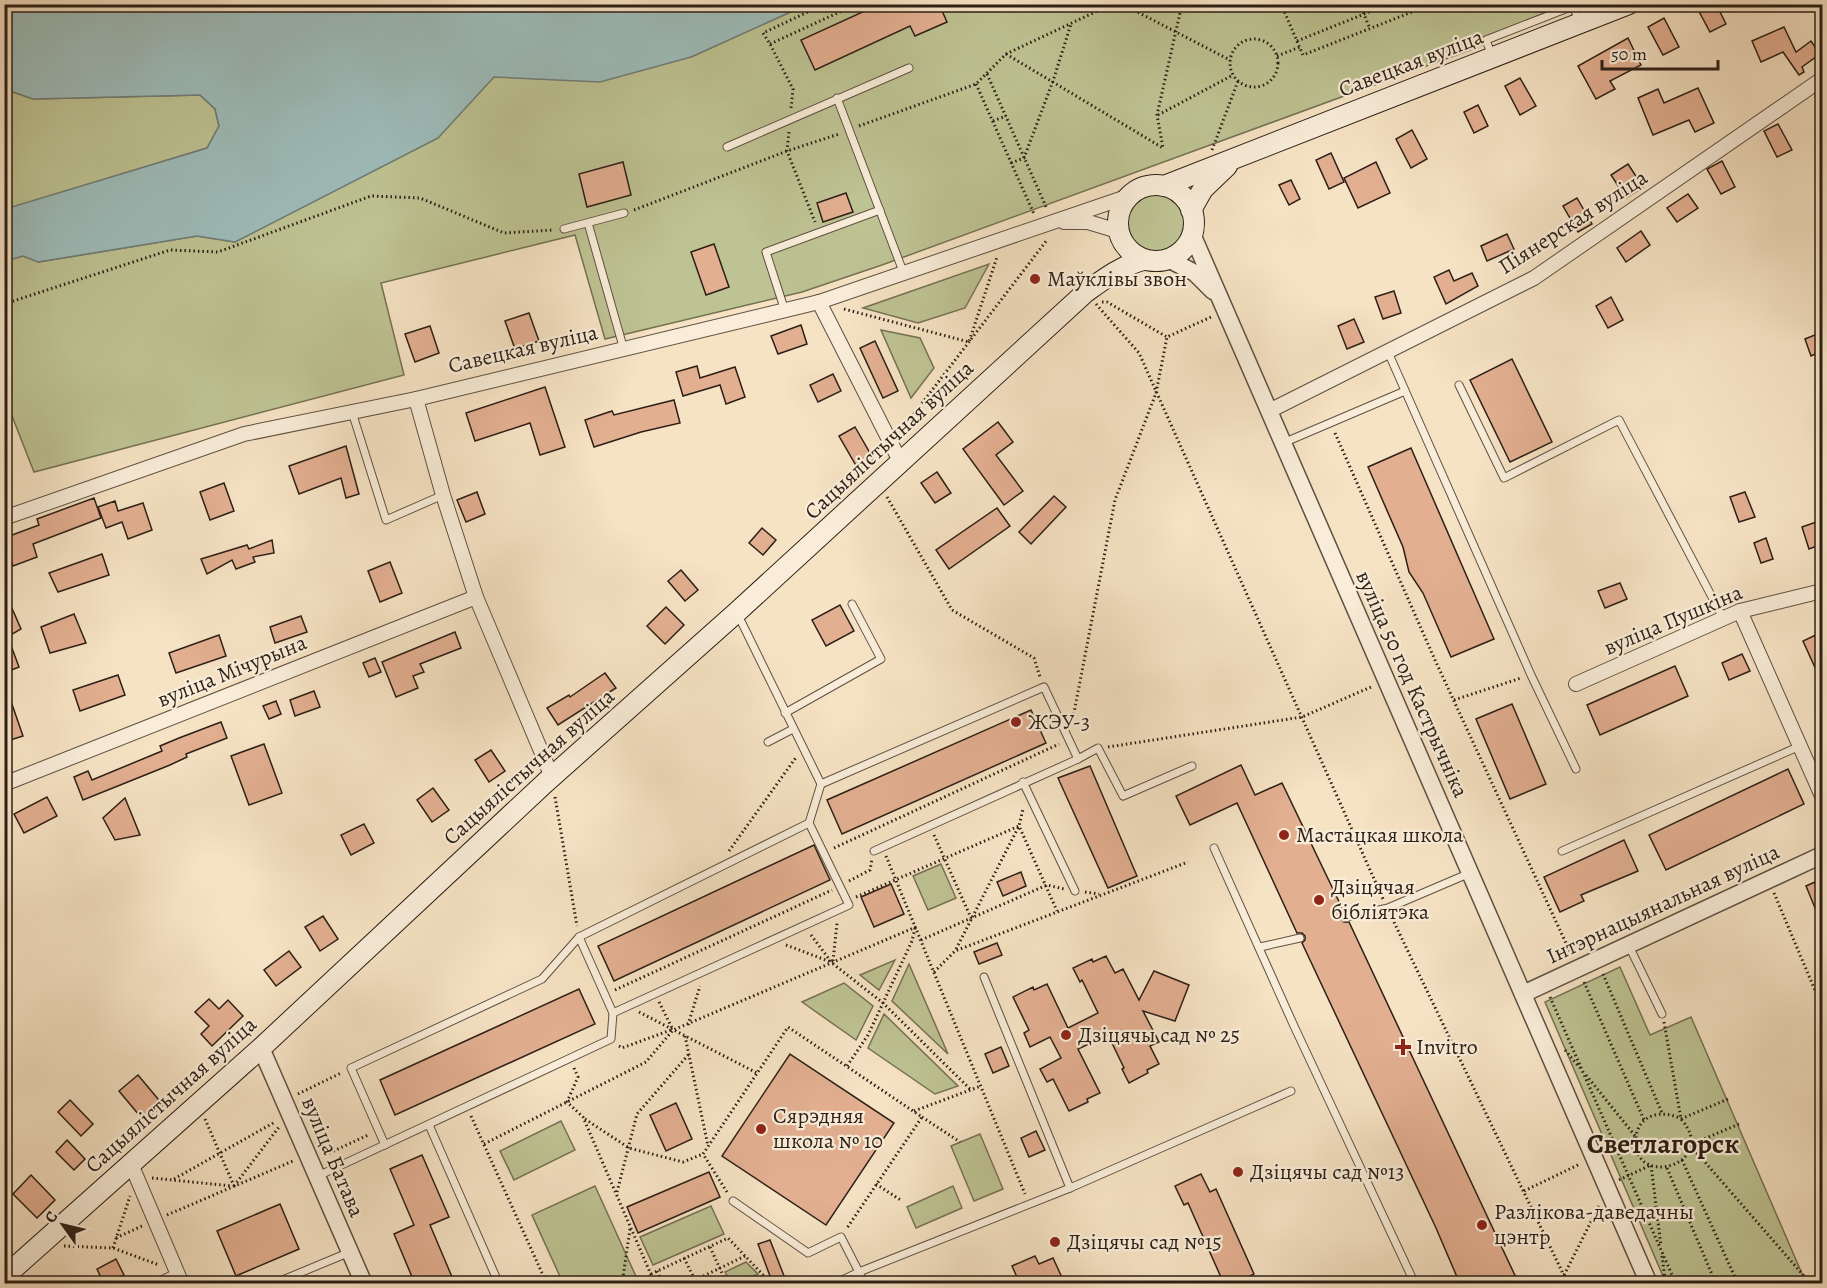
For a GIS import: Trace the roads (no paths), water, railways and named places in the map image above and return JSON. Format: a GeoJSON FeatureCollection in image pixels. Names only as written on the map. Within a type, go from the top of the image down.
{"type":"FeatureCollection","features":[{"type":"Feature","properties":{"kind":"main road","name":"Савецкая вуліца"},"geometry":{"type":"LineString","coordinates":[[1164,186],[1629,4]]}},
{"type":"Feature","properties":{"kind":"main road","name":"Савецкая вуліца"},"geometry":{"type":"LineString","coordinates":[[1191,210],[1212,178],[1244,154]]}},
{"type":"Feature","properties":{"kind":"main road"},"geometry":{"type":"LineString","coordinates":[[1151,185],[1164,186],[1175,190],[1185,198],[1191,210],[1192,234],[1187,245],[1179,254],[1156,262],[1143,260],[1131,253],[1121,237],[1118,218],[1129,196],[1151,185]]}},
{"type":"Feature","properties":{"kind":"main road","name":"Сацыялістычная вуліца"},"geometry":{"type":"LineString","coordinates":[[1086,292],[1121,237]]}},
{"type":"Feature","properties":{"kind":"main road","name":"Сацыялістычная вуліца"},"geometry":{"type":"LineString","coordinates":[[4,1277],[134,1170],[549,779],[737,612],[1086,292],[1116,272],[1143,260]]}},
{"type":"Feature","properties":{"kind":"street","name":"Піянерская вуліца"},"geometry":{"type":"LineString","coordinates":[[1269,411],[1534,278],[1822,79]]}},
{"type":"Feature","properties":{"kind":"street","name":"Савецкая вуліца"},"geometry":{"type":"LineString","coordinates":[[4,518],[244,434],[416,399],[819,302],[1129,196]]}},
{"type":"Feature","properties":{"kind":"street","name":"Савецкая вуліца"},"geometry":{"type":"LineString","coordinates":[[1046,224],[1088,222],[1121,237]]}},
{"type":"Feature","properties":{"kind":"street","name":"вуліца 50 год Кастрычніка"},"geometry":{"type":"LineString","coordinates":[[1192,234],[1648,1284]]}},
{"type":"Feature","properties":{"kind":"street","name":"вуліца 50 год Кастрычніка"},"geometry":{"type":"LineString","coordinates":[[1168,259],[1195,273],[1221,301]]}},
{"type":"Feature","properties":{"kind":"street"},"geometry":{"type":"LineString","coordinates":[[819,302],[901,463]]}},
{"type":"Feature","properties":{"kind":"street"},"geometry":{"type":"LineString","coordinates":[[416,399],[443,495],[476,597],[549,779]]}},
{"type":"Feature","properties":{"kind":"street","name":"вуліца Пушкіна"},"geometry":{"type":"LineString","coordinates":[[1576,684],[1740,610],[1822,591]]}},
{"type":"Feature","properties":{"kind":"street","name":"вуліца Мічурына"},"geometry":{"type":"LineString","coordinates":[[4,784],[476,597]]}},
{"type":"Feature","properties":{"kind":"street"},"geometry":{"type":"LineString","coordinates":[[1740,610],[1822,796]]}},
{"type":"Feature","properties":{"kind":"street","name":"Інтэрнацыянальная вуліца"},"geometry":{"type":"LineString","coordinates":[[1523,994],[1579,978],[1629,945],[1822,855]]}},
{"type":"Feature","properties":{"kind":"street","name":"вуліца Батава"},"geometry":{"type":"LineString","coordinates":[[261,1048],[364,1284]]}},
{"type":"Feature","properties":{"kind":"street"},"geometry":{"type":"LineString","coordinates":[[134,1170],[180,1278]]}},
{"type":"Feature","properties":{"kind":"lane"},"geometry":{"type":"LineString","coordinates":[[728,147],[909,68]]}},
{"type":"Feature","properties":{"kind":"lane"},"geometry":{"type":"LineString","coordinates":[[837,99],[904,274]]}},
{"type":"Feature","properties":{"kind":"lane"},"geometry":{"type":"LineString","coordinates":[[785,311],[766,252],[880,210]]}},
{"type":"Feature","properties":{"kind":"lane"},"geometry":{"type":"LineString","coordinates":[[564,229],[624,213]]}},
{"type":"Feature","properties":{"kind":"lane"},"geometry":{"type":"LineString","coordinates":[[588,223],[624,350]]}},
{"type":"Feature","properties":{"kind":"lane"},"geometry":{"type":"LineString","coordinates":[[1388,352],[1531,675],[1576,768]]}},
{"type":"Feature","properties":{"kind":"lane"},"geometry":{"type":"LineString","coordinates":[[1460,385],[1504,478],[1619,420],[1723,618]]}},
{"type":"Feature","properties":{"kind":"lane"},"geometry":{"type":"LineString","coordinates":[[1283,443],[1405,391]]}},
{"type":"Feature","properties":{"kind":"lane"},"geometry":{"type":"LineString","coordinates":[[352,412],[386,520],[443,495]]}},
{"type":"Feature","properties":{"kind":"lane"},"geometry":{"type":"LineString","coordinates":[[785,713],[881,659],[852,604]]}},
{"type":"Feature","properties":{"kind":"lane"},"geometry":{"type":"LineString","coordinates":[[613,1013],[849,905],[809,823],[820,784],[737,612]]}},
{"type":"Feature","properties":{"kind":"lane"},"geometry":{"type":"LineString","coordinates":[[820,784],[1044,687],[1078,759]]}},
{"type":"Feature","properties":{"kind":"lane"},"geometry":{"type":"LineString","coordinates":[[768,742],[793,729]]}},
{"type":"Feature","properties":{"kind":"lane"},"geometry":{"type":"LineString","coordinates":[[1562,851],[1800,746]]}},
{"type":"Feature","properties":{"kind":"lane"},"geometry":{"type":"LineString","coordinates":[[874,851],[1098,748],[1123,796],[1192,766]]}},
{"type":"Feature","properties":{"kind":"lane"},"geometry":{"type":"LineString","coordinates":[[1023,782],[1075,891]]}},
{"type":"Feature","properties":{"kind":"lane"},"geometry":{"type":"LineString","coordinates":[[385,1145],[351,1068],[542,979],[579,937],[809,823]]}},
{"type":"Feature","properties":{"kind":"lane"},"geometry":{"type":"LineString","coordinates":[[1214,848],[1294,1026],[1415,1284]]}},
{"type":"Feature","properties":{"kind":"lane"},"geometry":{"type":"LineString","coordinates":[[1346,917],[1388,908],[1470,873]]}},
{"type":"Feature","properties":{"kind":"lane"},"geometry":{"type":"LineString","coordinates":[[317,1177],[611,1039],[613,1013],[579,937]]}},
{"type":"Feature","properties":{"kind":"lane"},"geometry":{"type":"LineString","coordinates":[[1260,947],[1300,939]]}},
{"type":"Feature","properties":{"kind":"lane"},"geometry":{"type":"LineString","coordinates":[[1629,945],[1662,1014]]}},
{"type":"Feature","properties":{"kind":"lane"},"geometry":{"type":"LineString","coordinates":[[984,977],[1070,1188]]}},
{"type":"Feature","properties":{"kind":"lane"},"geometry":{"type":"LineString","coordinates":[[834,1284],[1070,1188],[1291,1092]]}},
{"type":"Feature","properties":{"kind":"lane"},"geometry":{"type":"LineString","coordinates":[[429,1125],[499,1284]]}},
{"type":"Feature","properties":{"kind":"lane"},"geometry":{"type":"LineString","coordinates":[[733,1202],[808,1253],[841,1237],[864,1284]]}},
{"type":"Feature","properties":{"kind":"lane"},"geometry":{"type":"LineString","coordinates":[[273,1284],[350,1252]]}},
{"type":"Feature","properties":{"kind":"lane"},"geometry":{"type":"LineString","coordinates":[[153,1284],[180,1278]]}},
{"type":"Feature","properties":{"kind":"water"},"geometry":{"type":"Polygon","coordinates":[[[5,4],[806,5],[691,57],[600,82],[494,77],[438,138],[235,242],[197,236],[38,262],[23,256],[5,261],[5,209],[207,148],[219,126],[215,109],[200,95],[33,99],[5,89],[5,4]]]}},
{"type":"Feature","properties":{"kind":"place","name":"Маўклівы звон"},"geometry":{"type":"Point","coordinates":[1035,279]}},
{"type":"Feature","properties":{"kind":"place","name":"ЖЭУ-3"},"geometry":{"type":"Point","coordinates":[1016,722]}},
{"type":"Feature","properties":{"kind":"place","name":"Мастацкая школа"},"geometry":{"type":"Point","coordinates":[1284,835]}},
{"type":"Feature","properties":{"kind":"place","name":"Дзіцячая бібліятэка"},"geometry":{"type":"Point","coordinates":[1319,900]}},
{"type":"Feature","properties":{"kind":"place","name":"Дзіцячы сад № 25"},"geometry":{"type":"Point","coordinates":[1066,1035]}},
{"type":"Feature","properties":{"kind":"place","name":"Invitro"},"geometry":{"type":"Point","coordinates":[1403,1047]}},
{"type":"Feature","properties":{"kind":"place","name":"Сярэдняя школа № 10"},"geometry":{"type":"Point","coordinates":[761,1129]}},
{"type":"Feature","properties":{"kind":"place","name":"Дзіцячы сад №13"},"geometry":{"type":"Point","coordinates":[1238,1172]}},
{"type":"Feature","properties":{"kind":"place","name":"Разлікова-даведачны цэнтр"},"geometry":{"type":"Point","coordinates":[1482,1225]}},
{"type":"Feature","properties":{"kind":"place","name":"Дзіцячы сад №15"},"geometry":{"type":"Point","coordinates":[1055,1242]}},
{"type":"Feature","properties":{"kind":"district","name":"Светлагорск"},"geometry":{"type":"Point","coordinates":[1663,1144]}}]}
